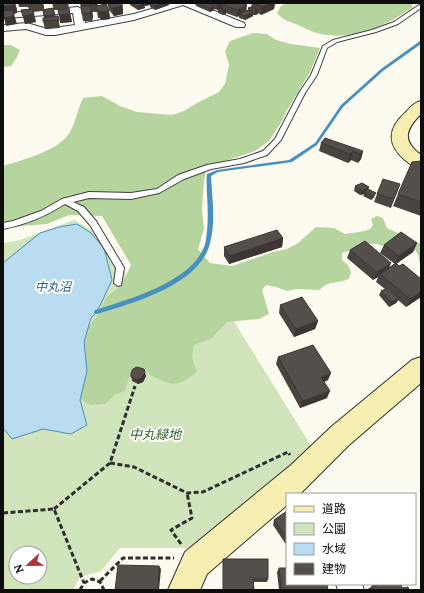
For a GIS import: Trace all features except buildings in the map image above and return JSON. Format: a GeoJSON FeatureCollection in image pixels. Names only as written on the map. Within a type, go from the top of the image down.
{"type":"FeatureCollection","features":[{"type":"Feature","properties":{"kind":"street"},"geometry":{"type":"LineString","coordinates":[[3,28],[27,26],[46,32],[55,32],[134,18],[182,3]]}},
{"type":"Feature","properties":{"kind":"street"},"geometry":{"type":"LineString","coordinates":[[186,3],[240,25]]}},
{"type":"Feature","properties":{"kind":"street"},"geometry":{"type":"LineString","coordinates":[[3,17],[78,10],[80,27]]}},
{"type":"Feature","properties":{"kind":"street"},"geometry":{"type":"LineString","coordinates":[[421,106],[405,120],[399,134],[401,146],[421,164]]}},
{"type":"Feature","properties":{"kind":"street"},"geometry":{"type":"LineString","coordinates":[[184,590],[196,563],[302,475],[340,436],[421,368]]}},
{"type":"Feature","properties":{"kind":"lane"},"geometry":{"type":"LineString","coordinates":[[3,226],[44,213],[65,201],[88,195],[131,196],[159,191],[181,177],[210,167],[241,161],[265,153],[278,140],[302,93],[314,75],[325,47],[335,41],[374,31],[396,22],[421,6]]}},
{"type":"Feature","properties":{"kind":"lane"},"geometry":{"type":"LineString","coordinates":[[65,201],[81,209],[93,223],[120,268],[118,283]]}},
{"type":"Feature","properties":{"kind":"path"},"geometry":{"type":"LineString","coordinates":[[3,513],[54,508],[110,463],[135,386]]}},
{"type":"Feature","properties":{"kind":"path"},"geometry":{"type":"LineString","coordinates":[[110,463],[134,467],[187,493],[203,492],[288,452],[302,475]]}},
{"type":"Feature","properties":{"kind":"path"},"geometry":{"type":"LineString","coordinates":[[171,530],[192,518],[187,493]]}},
{"type":"Feature","properties":{"kind":"path"},"geometry":{"type":"LineString","coordinates":[[54,508],[84,583]]}},
{"type":"Feature","properties":{"kind":"path"},"geometry":{"type":"LineString","coordinates":[[100,581],[123,558],[168,557],[196,563]]}},
{"type":"Feature","properties":{"kind":"path"},"geometry":{"type":"LineString","coordinates":[[80,590],[84,583],[92,579],[100,581],[103,584],[104,590]]}},
{"type":"Feature","properties":{"kind":"green space"},"geometry":{"type":"Polygon","coordinates":[[[287,3],[411,3],[413,7],[383,25],[361,33],[339,36],[319,34],[284,19],[277,13],[281,6],[287,3]]]}},
{"type":"Feature","properties":{"kind":"green space"},"geometry":{"type":"Polygon","coordinates":[[[253,33],[267,34],[276,40],[291,44],[320,48],[310,72],[269,141],[255,151],[207,165],[202,209],[204,229],[198,249],[210,263],[232,266],[273,252],[287,249],[298,243],[316,227],[334,228],[345,234],[365,231],[370,229],[373,225],[371,219],[377,216],[383,218],[387,228],[421,244],[421,265],[418,254],[411,246],[406,244],[396,243],[382,246],[377,244],[367,244],[342,253],[342,260],[348,265],[351,272],[349,279],[330,283],[320,290],[297,289],[287,291],[266,285],[262,290],[269,314],[259,319],[227,322],[212,338],[194,345],[192,357],[197,372],[190,377],[175,384],[165,382],[151,375],[143,368],[138,369],[131,372],[125,391],[114,395],[105,404],[90,405],[75,396],[80,337],[98,315],[106,298],[122,284],[131,265],[102,216],[69,215],[47,224],[9,227],[3,229],[3,166],[31,157],[59,144],[71,130],[83,98],[102,96],[120,106],[137,112],[172,115],[184,111],[219,92],[225,84],[229,65],[225,51],[230,41],[253,33]]]}},
{"type":"Feature","properties":{"kind":"green space"},"geometry":{"type":"Polygon","coordinates":[[[3,45],[11,45],[20,50],[11,66],[3,67],[3,45]]]}},
{"type":"Feature","properties":{"kind":"green space","name":"中丸緑地"},"geometry":{"type":"Polygon","coordinates":[[[74,220],[97,233],[125,272],[128,287],[214,289],[313,449],[194,548],[120,548],[101,571],[80,577],[73,590],[3,590],[3,243],[20,240],[74,220]]]}},
{"type":"Feature","properties":{"kind":"water","name":"中丸沼"},"geometry":{"type":"Polygon","coordinates":[[[77,224],[91,233],[104,248],[112,280],[97,312],[91,318],[84,342],[87,371],[80,400],[87,425],[71,434],[43,429],[12,439],[3,428],[3,263],[40,233],[59,227],[77,224]]]}},
{"type":"Feature","properties":{"kind":"waterway"},"geometry":{"type":"LineString","coordinates":[[97,312],[126,303],[158,290],[173,282],[198,262],[206,249],[208,241],[210,213],[209,175],[217,171],[290,161],[316,144],[342,106],[382,70],[421,42]]}}]}
